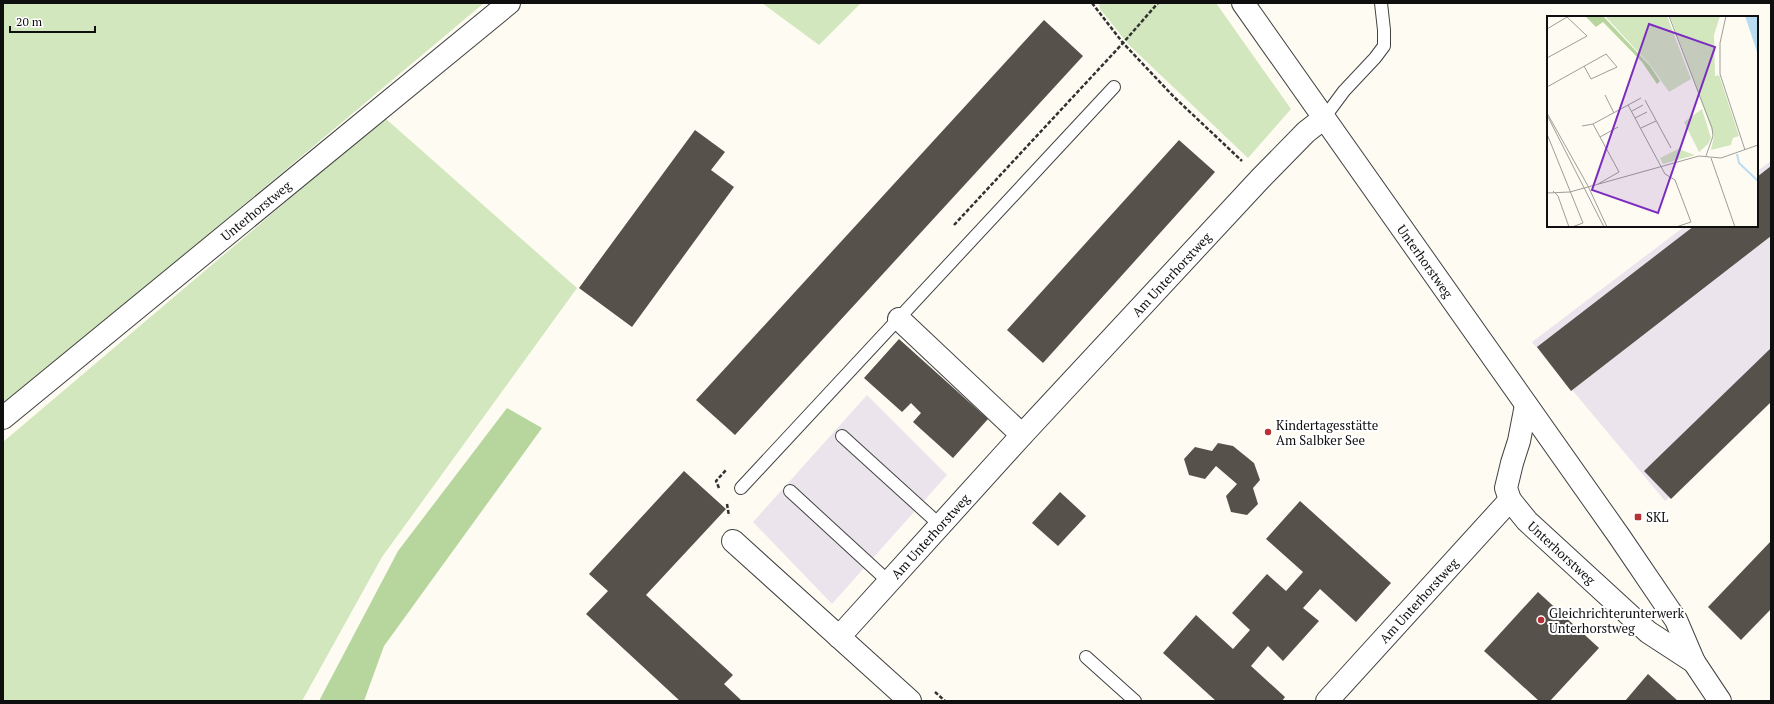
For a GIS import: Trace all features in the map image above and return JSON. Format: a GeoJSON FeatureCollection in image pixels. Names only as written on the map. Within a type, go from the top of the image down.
{"type":"FeatureCollection","features":[{"type":"Feature","properties":{"kind":"street","name":"Unterhorstweg"},"geometry":{"type":"LineString","coordinates":[[3,418],[509,3]]}},
{"type":"Feature","properties":{"kind":"street","name":"Unterhorstweg"},"geometry":{"type":"LineString","coordinates":[[1243,3],[1619,536],[1676,620],[1694,662],[1720,701]]}},
{"type":"Feature","properties":{"kind":"street","name":"Am Unterhorstweg"},"geometry":{"type":"LineString","coordinates":[[839,637],[1022,435],[1260,179],[1306,132],[1324,118]]}},
{"type":"Feature","properties":{"kind":"street"},"geometry":{"type":"LineString","coordinates":[[899,319],[1022,435]]}},
{"type":"Feature","properties":{"kind":"street"},"geometry":{"type":"LineString","coordinates":[[1510,500],[1506,488],[1507,481],[1519,441],[1526,405]]}},
{"type":"Feature","properties":{"kind":"street","name":"Unterhorstweg"},"geometry":{"type":"LineString","coordinates":[[1510,500],[1527,521],[1648,632],[1694,662]]}},
{"type":"Feature","properties":{"kind":"street","name":"Am Unterhorstweg"},"geometry":{"type":"LineString","coordinates":[[1327,701],[1510,500]]}},
{"type":"Feature","properties":{"kind":"street"},"geometry":{"type":"LineString","coordinates":[[733,540],[910,701]]}},
{"type":"Feature","properties":{"kind":"lane"},"geometry":{"type":"LineString","coordinates":[[1324,118],[1344,91],[1375,58],[1384,46],[1381,3]]}},
{"type":"Feature","properties":{"kind":"lane"},"geometry":{"type":"LineString","coordinates":[[741,488],[1114,87]]}},
{"type":"Feature","properties":{"kind":"lane"},"geometry":{"type":"LineString","coordinates":[[842,436],[940,525]]}},
{"type":"Feature","properties":{"kind":"lane"},"geometry":{"type":"LineString","coordinates":[[790,491],[889,582]]}},
{"type":"Feature","properties":{"kind":"lane"},"geometry":{"type":"LineString","coordinates":[[1086,657],[1135,701]]}},
{"type":"Feature","properties":{"kind":"path"},"geometry":{"type":"LineString","coordinates":[[1092,3],[1123,43],[1164,87],[1260,179]]}},
{"type":"Feature","properties":{"kind":"shaded area"},"geometry":{"type":"Polygon","coordinates":[[[1771,161],[1771,401],[1665,501],[1532,342],[1684,227],[1758,227],[1758,170],[1771,161]]]}},
{"type":"Feature","properties":{"kind":"shaded area"},"geometry":{"type":"Polygon","coordinates":[[[867,395],[947,475],[832,604],[753,522],[867,395]]]}},
{"type":"Feature","properties":{"kind":"green space"},"geometry":{"type":"Polygon","coordinates":[[[3,3],[484,3],[3,407],[3,3]]]}},
{"type":"Feature","properties":{"kind":"green space"},"geometry":{"type":"Polygon","coordinates":[[[762,3],[861,3],[819,45],[762,3]]]}},
{"type":"Feature","properties":{"kind":"green space"},"geometry":{"type":"Polygon","coordinates":[[[1099,3],[1216,3],[1291,109],[1248,158],[1129,45],[1100,9],[1099,3]]]}},
{"type":"Feature","properties":{"kind":"green space"},"geometry":{"type":"Polygon","coordinates":[[[385,118],[577,288],[382,557],[302,701],[3,701],[3,442],[385,118]]]}},
{"type":"Feature","properties":{"kind":"green space"},"geometry":{"type":"Polygon","coordinates":[[[507,408],[542,428],[384,646],[364,701],[319,701],[398,551],[507,408]]]}},
{"type":"Feature","properties":{"kind":"building"},"geometry":{"type":"Polygon","coordinates":[[[1044,20],[1083,56],[735,435],[696,400],[1044,20]]]}},
{"type":"Feature","properties":{"kind":"building"},"geometry":{"type":"Polygon","coordinates":[[[695,130],[725,152],[711,170],[734,187],[632,327],[579,288],[695,130]]]}},
{"type":"Feature","properties":{"kind":"building"},"geometry":{"type":"Polygon","coordinates":[[[1179,140],[1215,172],[1043,363],[1007,330],[1179,140]]]}},
{"type":"Feature","properties":{"kind":"building"},"geometry":{"type":"Polygon","coordinates":[[[1771,166],[1771,236],[1571,391],[1537,347],[1693,227],[1758,227],[1758,176],[1771,166]]]}},
{"type":"Feature","properties":{"kind":"building"},"geometry":{"type":"Polygon","coordinates":[[[899,339],[988,419],[953,458],[913,422],[921,413],[911,403],[902,412],[864,378],[899,339]]]}},
{"type":"Feature","properties":{"kind":"building"},"geometry":{"type":"Polygon","coordinates":[[[1771,348],[1771,402],[1671,499],[1644,471],[1771,348]]]}},
{"type":"Feature","properties":{"kind":"building"},"geometry":{"type":"Polygon","coordinates":[[[1218,443],[1233,446],[1254,463],[1260,480],[1253,488],[1258,504],[1247,515],[1231,512],[1226,496],[1237,484],[1216,466],[1205,479],[1189,475],[1184,459],[1195,447],[1212,451],[1218,443]]]}},
{"type":"Feature","properties":{"kind":"building"},"geometry":{"type":"Polygon","coordinates":[[[684,471],[726,509],[646,595],[733,675],[724,684],[742,701],[680,701],[586,614],[608,591],[589,574],[684,471]]]}},
{"type":"Feature","properties":{"kind":"building"},"geometry":{"type":"Polygon","coordinates":[[[1060,492],[1086,516],[1058,546],[1032,523],[1060,492]]]}},
{"type":"Feature","properties":{"kind":"building"},"geometry":{"type":"Polygon","coordinates":[[[1300,501],[1391,583],[1356,622],[1320,589],[1303,608],[1319,621],[1283,661],[1268,646],[1251,666],[1285,697],[1282,701],[1216,701],[1163,653],[1196,615],[1233,649],[1250,630],[1232,613],[1267,574],[1286,591],[1303,572],[1266,539],[1300,501]]]}},
{"type":"Feature","properties":{"kind":"building"},"geometry":{"type":"Polygon","coordinates":[[[1771,541],[1771,609],[1741,640],[1708,607],[1771,541]]]}},
{"type":"Feature","properties":{"kind":"building","name":"Gleichrichterunterwerk Unterhorstweg"},"geometry":{"type":"Polygon","coordinates":[[[1538,592],[1599,648],[1550,701],[1539,701],[1484,651],[1538,592]]]}},
{"type":"Feature","properties":{"kind":"building"},"geometry":{"type":"Polygon","coordinates":[[[1648,674],[1678,701],[1625,701],[1648,674]]]}},
{"type":"Feature","properties":{"kind":"place","name":"Kindertagesstätte Am Salbker See"},"geometry":{"type":"Point","coordinates":[1268,432]}},
{"type":"Feature","properties":{"kind":"place","name":"SKL"},"geometry":{"type":"Point","coordinates":[1638,517]}},
{"type":"Feature","properties":{"kind":"place","name":"Gleichrichterunterwerk Unterhorstweg"},"geometry":{"type":"Point","coordinates":[1541,620]}}]}
